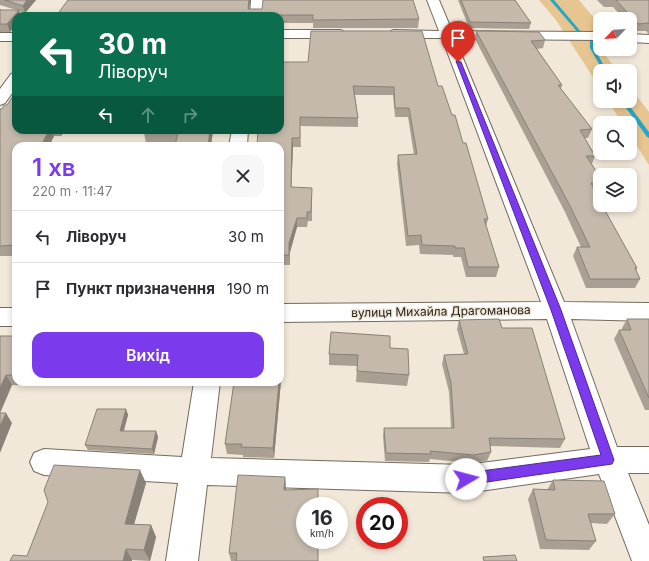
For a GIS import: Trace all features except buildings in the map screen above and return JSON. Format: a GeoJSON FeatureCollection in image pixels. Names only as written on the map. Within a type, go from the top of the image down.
{"type":"FeatureCollection","features":[{"type":"Feature","properties":{"kind":"street"},"geometry":{"type":"LineString","coordinates":[[256,12],[257,0]]}},
{"type":"Feature","properties":{"kind":"street"},"geometry":{"type":"LineString","coordinates":[[433,0],[556,310],[608,460],[648,561]]}},
{"type":"Feature","properties":{"kind":"street"},"geometry":{"type":"LineString","coordinates":[[383,34],[446,33],[593,36]]}},
{"type":"Feature","properties":{"kind":"street"},"geometry":{"type":"LineString","coordinates":[[284,34],[351,34]]}},
{"type":"Feature","properties":{"kind":"street"},"geometry":{"type":"LineString","coordinates":[[0,37],[12,37]]}},
{"type":"Feature","properties":{"kind":"street"},"geometry":{"type":"LineString","coordinates":[[637,38],[649,38]]}},
{"type":"Feature","properties":{"kind":"street"},"geometry":{"type":"LineString","coordinates":[[0,100],[12,83]]}},
{"type":"Feature","properties":{"kind":"street","name":"вулиця Михайла Драгоманова"},"geometry":{"type":"LineString","coordinates":[[284,313],[556,310],[649,312]]}},
{"type":"Feature","properties":{"kind":"street"},"geometry":{"type":"LineString","coordinates":[[0,317],[12,317]]}},
{"type":"Feature","properties":{"kind":"street"},"geometry":{"type":"LineString","coordinates":[[182,561],[206,386]]}},
{"type":"Feature","properties":{"kind":"street"},"geometry":{"type":"LineString","coordinates":[[44,462],[195,471],[466,479],[608,460],[649,460]]}},
{"type":"Feature","properties":{"kind":"shaded area"},"geometry":{"type":"Polygon","coordinates":[[[539,0],[579,0],[593,17],[593,56],[606,56],[612,64],[593,64],[593,77],[556,20],[539,0]]]}},
{"type":"Feature","properties":{"kind":"shaded area"},"geometry":{"type":"Polygon","coordinates":[[[637,96],[649,112],[649,165],[637,146],[637,116],[618,116],[612,108],[637,108],[637,96]]]}},
{"type":"Feature","properties":{"kind":"waterway"},"geometry":{"type":"LineString","coordinates":[[552,0],[581,34]]}},
{"type":"Feature","properties":{"kind":"waterway"},"geometry":{"type":"LineString","coordinates":[[591,40],[592,48],[601,64]]}},
{"type":"Feature","properties":{"kind":"waterway"},"geometry":{"type":"LineString","coordinates":[[628,108],[649,136]]}},
{"type":"Feature","properties":{"kind":"route"},"geometry":{"type":"LineString","coordinates":[[458,62],[556,310],[608,460],[466,479]]}}]}
